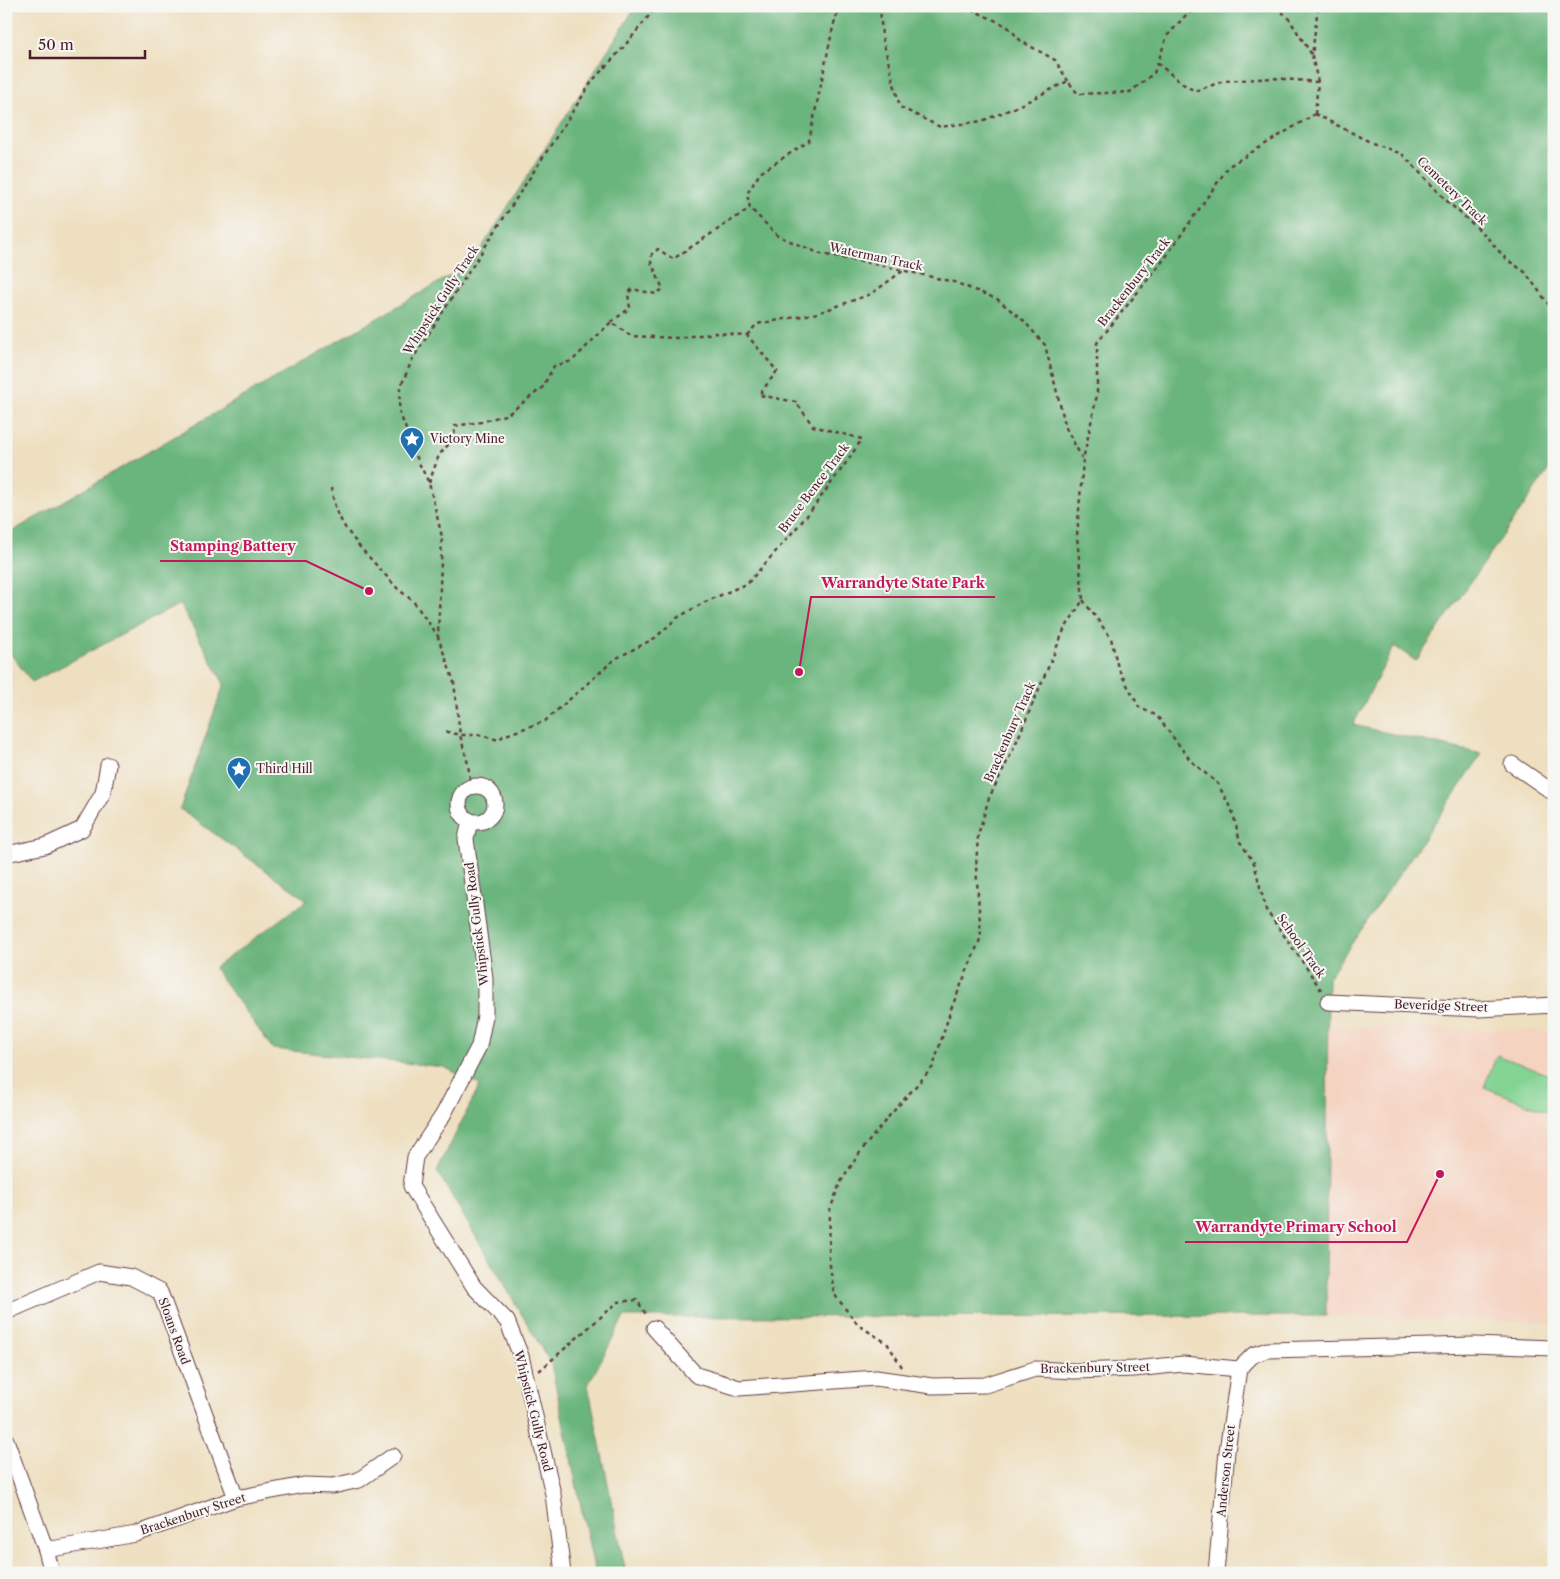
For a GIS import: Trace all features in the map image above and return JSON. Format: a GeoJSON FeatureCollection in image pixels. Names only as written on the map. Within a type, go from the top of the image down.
{"type":"FeatureCollection","features":[{"type":"Feature","properties":{"kind":"street"},"geometry":{"type":"LineString","coordinates":[[1512,764],[1554,793]]}},
{"type":"Feature","properties":{"kind":"street"},"geometry":{"type":"LineString","coordinates":[[6,854],[45,846],[82,829],[103,793],[108,765]]}},
{"type":"Feature","properties":{"kind":"street"},"geometry":{"type":"LineString","coordinates":[[471,786],[489,790],[493,795],[495,807],[488,818],[476,822],[470,821],[462,814],[458,804],[462,793],[471,786]]}},
{"type":"Feature","properties":{"kind":"street","name":"Whipstick Gully Road"},"geometry":{"type":"LineString","coordinates":[[470,821],[466,839],[485,978],[485,1016],[479,1046],[443,1115],[415,1157],[412,1186],[474,1287],[506,1321],[520,1356],[553,1494],[563,1573]]}},
{"type":"Feature","properties":{"kind":"street","name":"Beveridge Street"},"geometry":{"type":"LineString","coordinates":[[1328,1002],[1478,1009],[1554,1005]]}},
{"type":"Feature","properties":{"kind":"street","name":"Sloans Road"},"geometry":{"type":"LineString","coordinates":[[6,1312],[99,1272],[131,1277],[160,1292],[236,1498]]}},
{"type":"Feature","properties":{"kind":"street","name":"Brackenbury Street"},"geometry":{"type":"LineString","coordinates":[[654,1328],[696,1375],[739,1388],[876,1378],[932,1386],[984,1385],[1035,1369],[1075,1371],[1134,1369],[1183,1364],[1239,1370]]}},
{"type":"Feature","properties":{"kind":"street"},"geometry":{"type":"LineString","coordinates":[[1239,1370],[1253,1355],[1267,1350],[1474,1345],[1554,1348]]}},
{"type":"Feature","properties":{"kind":"street","name":"Anderson Street"},"geometry":{"type":"LineString","coordinates":[[1216,1573],[1227,1451],[1239,1370]]}},
{"type":"Feature","properties":{"kind":"street"},"geometry":{"type":"LineString","coordinates":[[6,1440],[46,1550],[52,1573]]}},
{"type":"Feature","properties":{"kind":"street","name":"Brackenbury Street"},"geometry":{"type":"LineString","coordinates":[[46,1550],[136,1534],[236,1498],[304,1486],[334,1486],[359,1480],[394,1456]]}},
{"type":"Feature","properties":{"kind":"path","name":"Whipstick Gully Track"},"geometry":{"type":"LineString","coordinates":[[471,786],[468,764],[460,735],[454,682],[438,637],[442,537],[429,482],[419,463],[399,411],[400,388],[412,358],[593,80],[622,49],[657,6]]}},
{"type":"Feature","properties":{"kind":"path"},"geometry":{"type":"LineString","coordinates":[[429,482],[439,455],[454,438],[455,426],[481,422],[508,414],[542,388],[554,366],[572,361],[611,322],[630,308],[628,294],[632,289],[656,294],[663,289],[651,262],[652,254],[658,248],[673,260],[750,208],[747,194],[760,173],[809,141],[832,27],[840,6]]}},
{"type":"Feature","properties":{"kind":"path"},"geometry":{"type":"LineString","coordinates":[[964,6],[1007,26],[1021,41],[1055,60],[1078,94],[1130,92],[1154,73],[1167,36],[1186,15],[1199,6]]}},
{"type":"Feature","properties":{"kind":"path"},"geometry":{"type":"LineString","coordinates":[[1276,6],[1289,19],[1312,56],[1318,82],[1315,114]]}},
{"type":"Feature","properties":{"kind":"path"},"geometry":{"type":"LineString","coordinates":[[1312,56],[1318,6]]}},
{"type":"Feature","properties":{"kind":"path"},"geometry":{"type":"LineString","coordinates":[[881,7],[882,37],[900,107],[940,127],[982,121],[1016,107],[1068,81]]}},
{"type":"Feature","properties":{"kind":"path"},"geometry":{"type":"LineString","coordinates":[[1157,63],[1195,91],[1224,81],[1272,78],[1318,82]]}},
{"type":"Feature","properties":{"kind":"path","name":"Cemetery Track"},"geometry":{"type":"LineString","coordinates":[[1315,114],[1370,142],[1402,154],[1449,203],[1484,234],[1506,259],[1525,272],[1554,312]]}},
{"type":"Feature","properties":{"kind":"path","name":"Brackenbury Track"},"geometry":{"type":"LineString","coordinates":[[913,1383],[887,1343],[858,1324],[834,1294],[829,1258],[830,1210],[840,1183],[861,1151],[933,1067],[951,1009],[981,937],[976,868],[978,835],[989,798],[1013,750],[1064,630],[1083,600],[1078,536],[1083,460],[1097,395],[1097,343],[1165,258],[1229,166],[1315,114]]}},
{"type":"Feature","properties":{"kind":"path","name":"Waterman Track"},"geometry":{"type":"LineString","coordinates":[[750,208],[778,236],[821,254],[954,282],[997,299],[1024,321],[1045,344],[1066,428],[1083,460]]}},
{"type":"Feature","properties":{"kind":"path"},"geometry":{"type":"LineString","coordinates":[[611,322],[631,336],[677,338],[715,333],[747,335],[757,324],[818,313],[872,294],[904,270]]}},
{"type":"Feature","properties":{"kind":"path","name":"Bruce Bence Track"},"geometry":{"type":"LineString","coordinates":[[444,731],[460,735],[478,735],[499,740],[503,736],[545,721],[615,660],[655,638],[677,618],[690,610],[748,583],[806,517],[862,439],[813,426],[796,402],[759,395],[777,371],[747,335]]}},
{"type":"Feature","properties":{"kind":"path"},"geometry":{"type":"LineString","coordinates":[[331,488],[336,511],[346,529],[398,589],[413,601],[438,637]]}},
{"type":"Feature","properties":{"kind":"path","name":"School Track"},"geometry":{"type":"LineString","coordinates":[[1083,600],[1111,638],[1118,668],[1140,707],[1158,716],[1191,761],[1218,784],[1232,813],[1240,842],[1254,863],[1266,910],[1302,960],[1328,1002]]}},
{"type":"Feature","properties":{"kind":"path"},"geometry":{"type":"LineString","coordinates":[[527,1381],[618,1302],[637,1300],[654,1328]]}},
{"type":"Feature","properties":{"kind":"shaded area"},"geometry":{"type":"Polygon","coordinates":[[[1327,1026],[1554,1031],[1554,1322],[1326,1316],[1327,1026]]]}},
{"type":"Feature","properties":{"kind":"green space"},"geometry":{"type":"Polygon","coordinates":[[[636,6],[1554,6],[1554,462],[1416,661],[1394,646],[1353,725],[1482,754],[1328,978],[1326,1316],[624,1317],[588,1385],[626,1573],[595,1573],[551,1364],[437,1171],[480,1085],[444,1067],[273,1049],[214,968],[307,900],[180,809],[224,684],[180,604],[32,682],[6,648],[6,535],[472,263],[636,6]]]}},
{"type":"Feature","properties":{"kind":"green space"},"geometry":{"type":"Polygon","coordinates":[[[1497,1055],[1554,1077],[1554,1098],[1548,1112],[1484,1087],[1497,1055]]]}},
{"type":"Feature","properties":{"kind":"place","name":"Victory Mine"},"geometry":{"type":"Point","coordinates":[412,460]}},
{"type":"Feature","properties":{"kind":"place","name":"Stamping Battery"},"geometry":{"type":"Point","coordinates":[369,591]}},
{"type":"Feature","properties":{"kind":"place","name":"Warrandyte State Park"},"geometry":{"type":"Point","coordinates":[799,672]}},
{"type":"Feature","properties":{"kind":"place","name":"Third Hill"},"geometry":{"type":"Point","coordinates":[239,790]}},
{"type":"Feature","properties":{"kind":"place","name":"Warrandyte Primary School"},"geometry":{"type":"Point","coordinates":[1440,1174]}}]}
